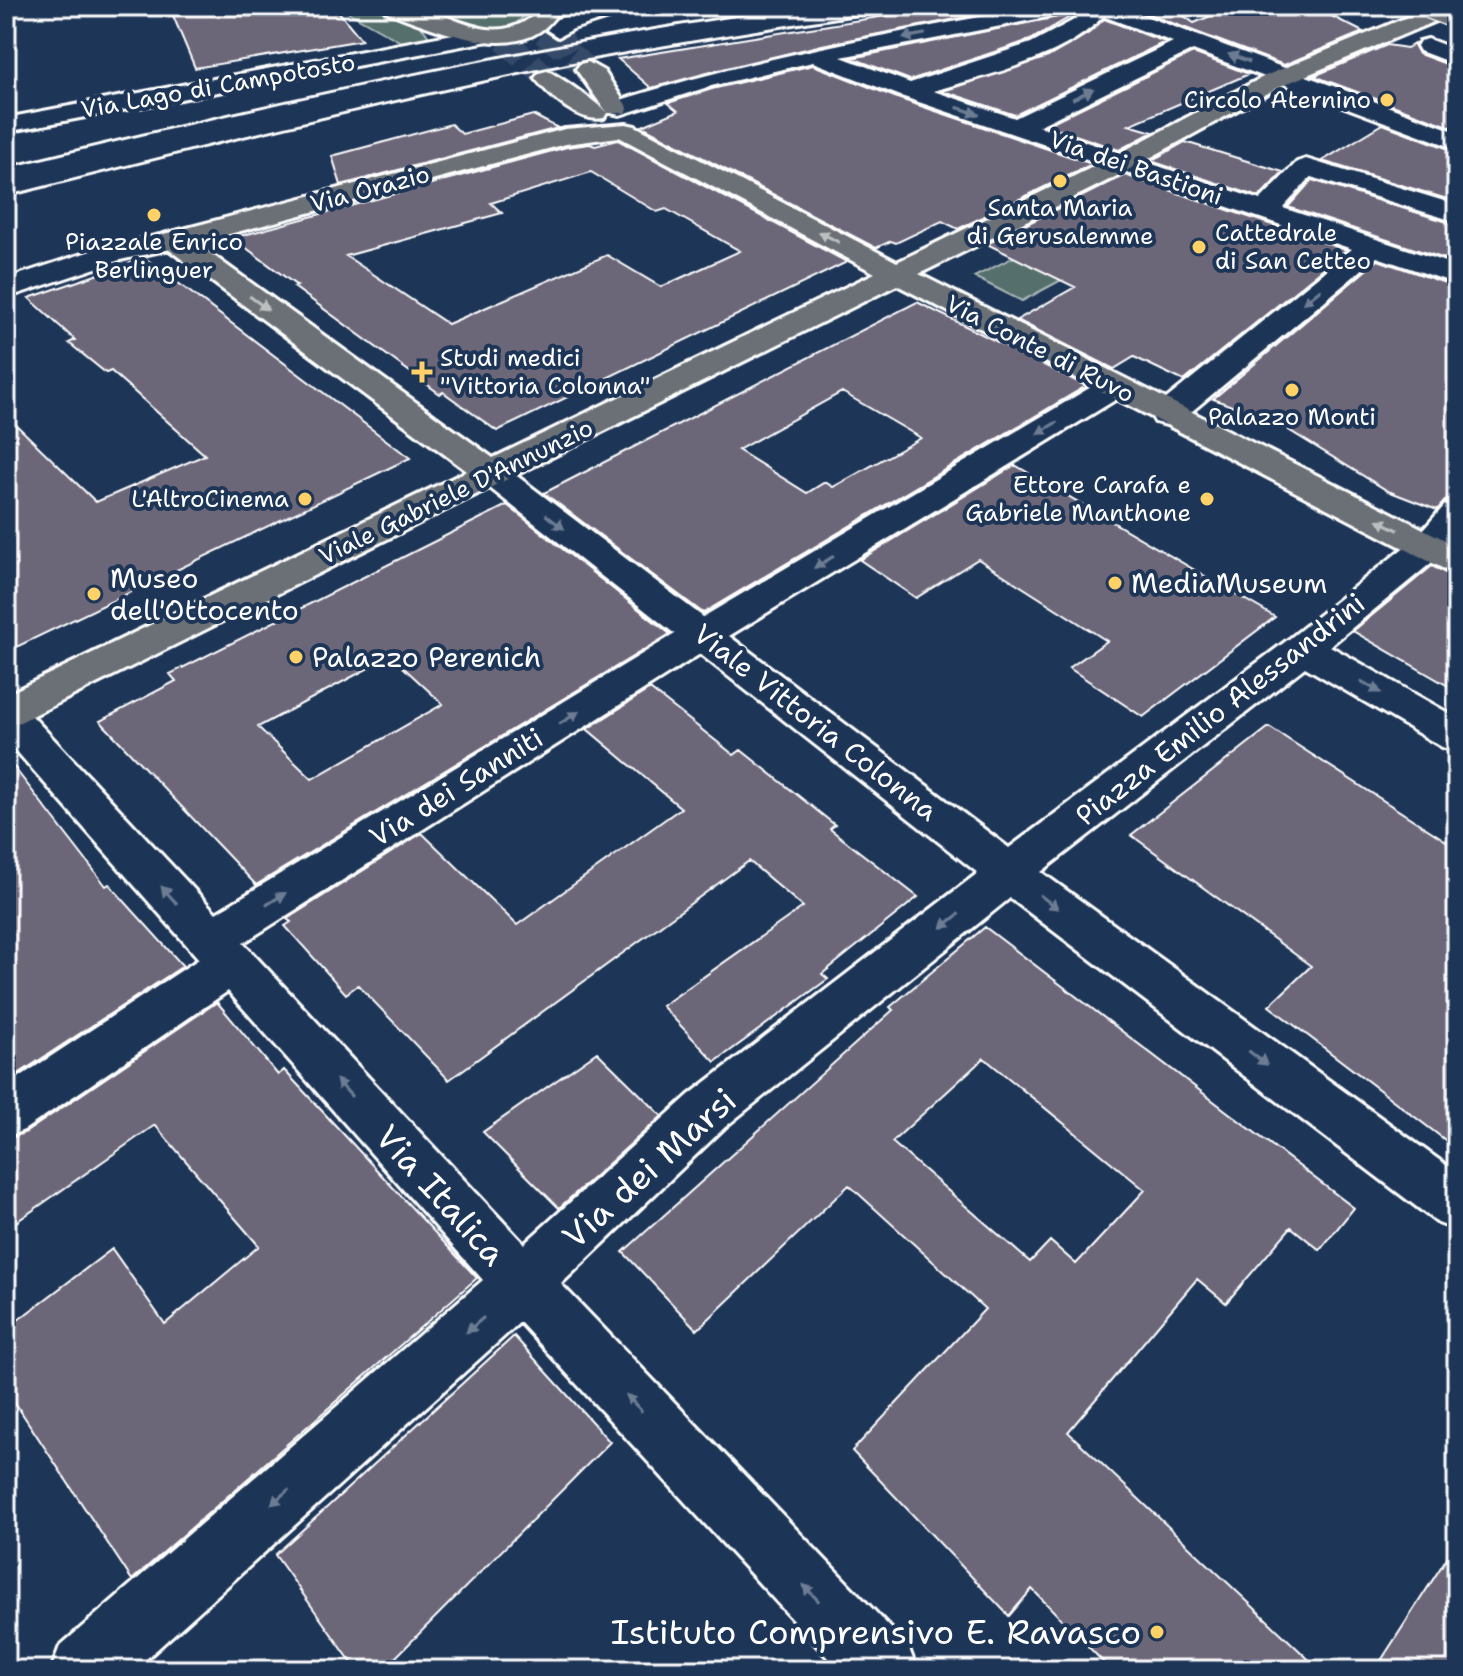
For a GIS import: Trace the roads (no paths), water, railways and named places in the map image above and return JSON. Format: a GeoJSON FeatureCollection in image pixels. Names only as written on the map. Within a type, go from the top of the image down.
{"type":"FeatureCollection","features":[{"type":"Feature","properties":{"kind":"main road"},"geometry":{"type":"LineString","coordinates":[[393,6],[433,35]]}},
{"type":"Feature","properties":{"kind":"main road","name":"Viale Gabriele D'Annunzio"},"geometry":{"type":"LineString","coordinates":[[6,712],[898,273],[1286,76],[1426,12],[1453,6]]}},
{"type":"Feature","properties":{"kind":"main road"},"geometry":{"type":"LineString","coordinates":[[1426,12],[1457,17]]}},
{"type":"Feature","properties":{"kind":"main road"},"geometry":{"type":"LineString","coordinates":[[492,37],[545,22]]}},
{"type":"Feature","properties":{"kind":"main road"},"geometry":{"type":"LineString","coordinates":[[588,69],[596,76],[614,118]]}},
{"type":"Feature","properties":{"kind":"main road","name":"Via Conte di Ruvo"},"geometry":{"type":"LineString","coordinates":[[547,78],[570,98],[614,118],[898,273],[1167,415],[1443,553]]}},
{"type":"Feature","properties":{"kind":"main road","name":"Via Orazio"},"geometry":{"type":"LineString","coordinates":[[174,240],[565,137],[614,118]]}},
{"type":"Feature","properties":{"kind":"main road","name":"Viale Vittoria Colonna"},"geometry":{"type":"LineString","coordinates":[[174,240],[493,474]]}},
{"type":"Feature","properties":{"kind":"street"},"geometry":{"type":"LineString","coordinates":[[545,22],[610,6]]}},
{"type":"Feature","properties":{"kind":"street"},"geometry":{"type":"LineString","coordinates":[[545,22],[565,24],[622,6]]}},
{"type":"Feature","properties":{"kind":"street"},"geometry":{"type":"LineString","coordinates":[[909,91],[1064,38],[1088,23],[1089,8],[1193,41],[1457,141]]}},
{"type":"Feature","properties":{"kind":"street","name":"Via Orazio"},"geometry":{"type":"LineString","coordinates":[[614,118],[681,88],[816,55],[1089,8]]}},
{"type":"Feature","properties":{"kind":"street","name":"Via Lago di Campotosto"},"geometry":{"type":"LineString","coordinates":[[6,125],[433,35],[492,37]]}},
{"type":"Feature","properties":{"kind":"street"},"geometry":{"type":"LineString","coordinates":[[1017,127],[1193,41]]}},
{"type":"Feature","properties":{"kind":"street"},"geometry":{"type":"LineString","coordinates":[[1428,46],[1457,58]]}},
{"type":"Feature","properties":{"kind":"street","name":"Via dei Bastioni"},"geometry":{"type":"LineString","coordinates":[[816,55],[909,91],[1457,275]]}},
{"type":"Feature","properties":{"kind":"street"},"geometry":{"type":"LineString","coordinates":[[1265,211],[1306,167],[1457,214]]}},
{"type":"Feature","properties":{"kind":"street"},"geometry":{"type":"LineString","coordinates":[[6,289],[113,252],[174,240]]}},
{"type":"Feature","properties":{"kind":"street"},"geometry":{"type":"LineString","coordinates":[[1167,415],[1372,247]]}},
{"type":"Feature","properties":{"kind":"street"},"geometry":{"type":"LineString","coordinates":[[703,634],[1114,387]]}},
{"type":"Feature","properties":{"kind":"street","name":"Viale Vittoria Colonna"},"geometry":{"type":"LineString","coordinates":[[493,474],[1011,873],[1457,1205]]}},
{"type":"Feature","properties":{"kind":"street","name":"Piazza Emilio Alessandrini"},"geometry":{"type":"LineString","coordinates":[[1011,873],[1303,648],[1443,553],[1457,513]]}},
{"type":"Feature","properties":{"kind":"street","name":"Via dei Sanniti"},"geometry":{"type":"LineString","coordinates":[[6,1114],[220,952],[703,634]]}},
{"type":"Feature","properties":{"kind":"street"},"geometry":{"type":"LineString","coordinates":[[1303,648],[1457,737]]}},
{"type":"Feature","properties":{"kind":"street","name":"Via Italica"},"geometry":{"type":"LineString","coordinates":[[6,712],[522,1283],[884,1670]]}},
{"type":"Feature","properties":{"kind":"street","name":"Via dei Marsi"},"geometry":{"type":"LineString","coordinates":[[84,1670],[522,1283],[707,1111],[1011,873]]}},
{"type":"Feature","properties":{"kind":"tunnel"},"geometry":{"type":"LineString","coordinates":[[558,30],[568,53]]}},
{"type":"Feature","properties":{"kind":"tunnel"},"geometry":{"type":"LineString","coordinates":[[543,33],[588,69]]}},
{"type":"Feature","properties":{"kind":"tunnel"},"geometry":{"type":"LineString","coordinates":[[504,40],[547,78]]}},
{"type":"Feature","properties":{"kind":"railway"},"geometry":{"type":"LineString","coordinates":[[6,167],[401,76],[600,38],[801,6]]}},
{"type":"Feature","properties":{"kind":"railway"},"geometry":{"type":"LineString","coordinates":[[6,197],[284,128],[565,65],[916,6]]}},
{"type":"Feature","properties":{"kind":"place","name":"Circolo Aternino"},"geometry":{"type":"Point","coordinates":[1387,100]}},
{"type":"Feature","properties":{"kind":"place","name":"Santa Maria di Gerusalemme"},"geometry":{"type":"Point","coordinates":[1060,181]}},
{"type":"Feature","properties":{"kind":"place","name":"Piazzale Enrico Berlinguer"},"geometry":{"type":"Point","coordinates":[154,215]}},
{"type":"Feature","properties":{"kind":"place","name":"Cattedrale di San Cetteo"},"geometry":{"type":"Point","coordinates":[1199,247]}},
{"type":"Feature","properties":{"kind":"place","name":"Studi medici \"Vittoria Colonna\""},"geometry":{"type":"Point","coordinates":[422,372]}},
{"type":"Feature","properties":{"kind":"place","name":"Palazzo Monti"},"geometry":{"type":"Point","coordinates":[1292,390]}},
{"type":"Feature","properties":{"kind":"place","name":"L'AltroCinema"},"geometry":{"type":"Point","coordinates":[305,499]}},
{"type":"Feature","properties":{"kind":"place","name":"Ettore Carafa e Gabriele Manthone"},"geometry":{"type":"Point","coordinates":[1207,499]}},
{"type":"Feature","properties":{"kind":"place","name":"MediaMuseum"},"geometry":{"type":"Point","coordinates":[1115,583]}},
{"type":"Feature","properties":{"kind":"place","name":"Museo dell'Ottocento"},"geometry":{"type":"Point","coordinates":[94,594]}},
{"type":"Feature","properties":{"kind":"place","name":"Palazzo Perenich"},"geometry":{"type":"Point","coordinates":[296,657]}},
{"type":"Feature","properties":{"kind":"place","name":"Istituto Comprensivo E. Ravasco"},"geometry":{"type":"Point","coordinates":[1157,1632]}}]}
